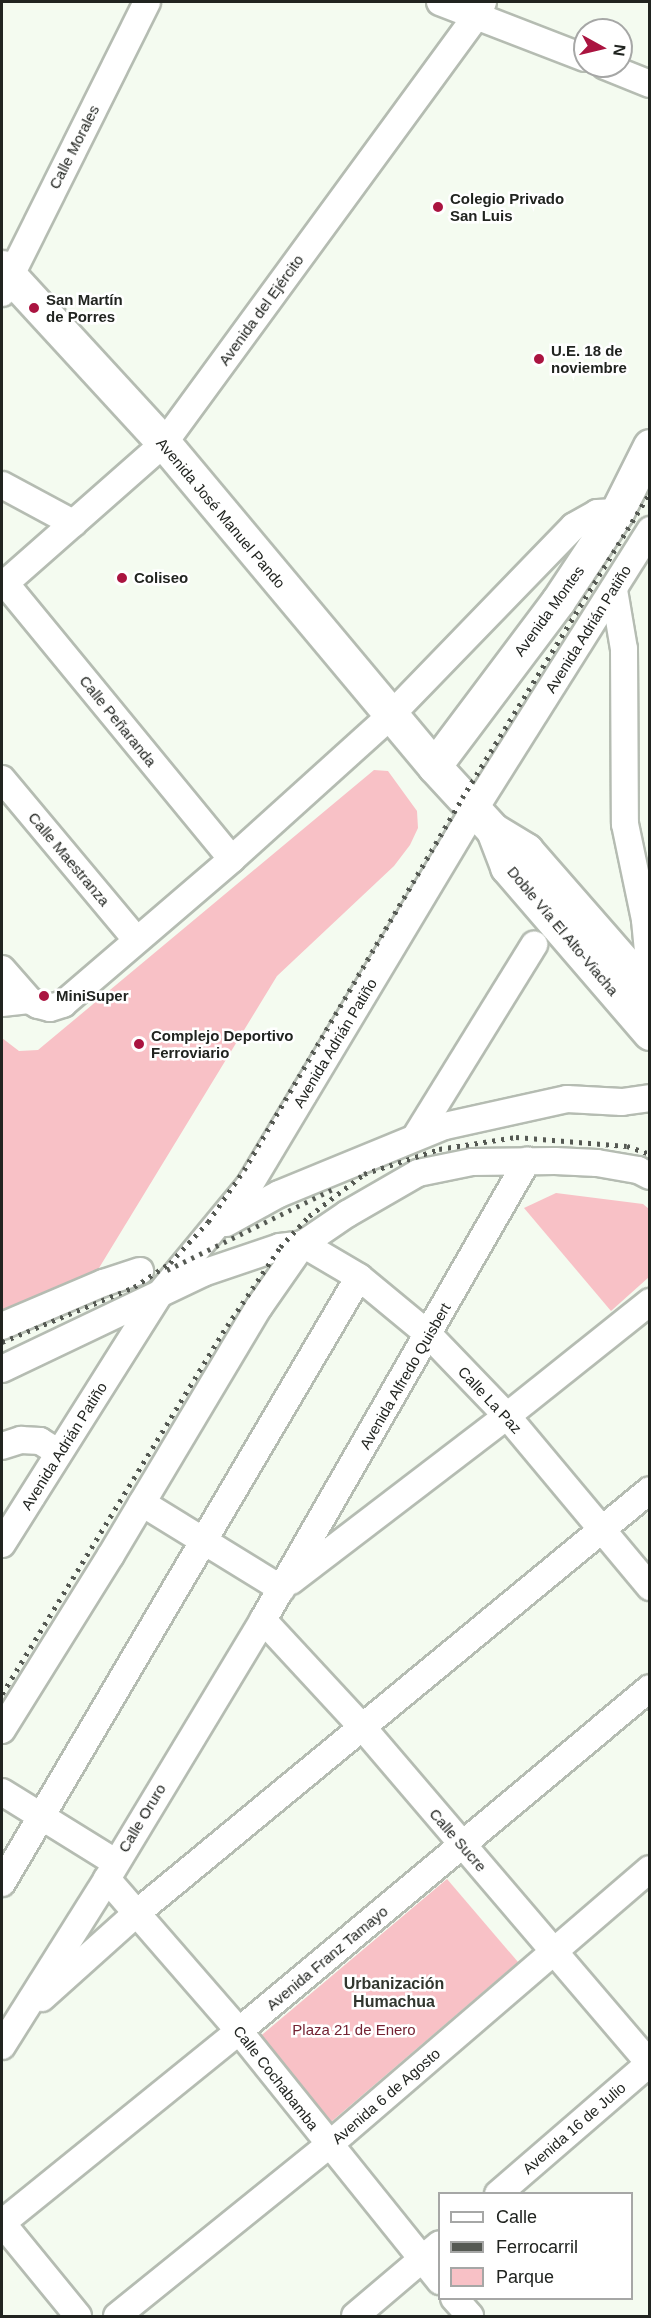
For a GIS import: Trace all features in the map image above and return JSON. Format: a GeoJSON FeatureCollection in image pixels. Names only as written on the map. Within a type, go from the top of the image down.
{"type":"FeatureCollection","features":[{"type":"Feature","properties":{"kind":"main road","name":"Avenida José Manuel Pando"},"geometry":{"type":"LineString","coordinates":[[4,278],[164,443],[390,717],[483,820]]}},
{"type":"Feature","properties":{"kind":"main road","name":"Avenida Montes"},"geometry":{"type":"LineString","coordinates":[[434,766],[558,601],[617,512],[650,446]]}},
{"type":"Feature","properties":{"kind":"main road","name":"Doble Vía El Alto-Viacha"},"geometry":{"type":"LineString","coordinates":[[483,820],[526,850],[650,992]]}},
{"type":"Feature","properties":{"kind":"main road","name":"Doble Vía El Alto-Viacha"},"geometry":{"type":"LineString","coordinates":[[483,820],[507,867],[650,1033]]}},
{"type":"Feature","properties":{"kind":"street","name":"Calle Morales"},"geometry":{"type":"LineString","coordinates":[[4,278],[147,2]]}},
{"type":"Feature","properties":{"kind":"street"},"geometry":{"type":"LineString","coordinates":[[440,2],[480,8],[573,52]]}},
{"type":"Feature","properties":{"kind":"street","name":"Avenida del Ejército"},"geometry":{"type":"LineString","coordinates":[[3,584],[164,443],[480,8]]}},
{"type":"Feature","properties":{"kind":"street"},"geometry":{"type":"LineString","coordinates":[[633,77],[650,84]]}},
{"type":"Feature","properties":{"kind":"street"},"geometry":{"type":"LineString","coordinates":[[2,485],[73,523]]}},
{"type":"Feature","properties":{"kind":"street"},"geometry":{"type":"LineString","coordinates":[[2,1004],[63,1004],[231,859],[390,717],[574,526],[597,513],[617,512]]}},
{"type":"Feature","properties":{"kind":"street","name":"Avenida Adrián Patiño"},"geometry":{"type":"LineString","coordinates":[[2,1544],[159,1295],[249,1186],[483,820],[650,530]]}},
{"type":"Feature","properties":{"kind":"street","name":"Calle Peñaranda"},"geometry":{"type":"LineString","coordinates":[[3,584],[231,859]]}},
{"type":"Feature","properties":{"kind":"street"},"geometry":{"type":"LineString","coordinates":[[614,590],[624,649],[625,824],[645,920],[650,972]]}},
{"type":"Feature","properties":{"kind":"street","name":"Calle Maestranza"},"geometry":{"type":"LineString","coordinates":[[2,778],[136,939]]}},
{"type":"Feature","properties":{"kind":"street"},"geometry":{"type":"LineString","coordinates":[[416,1136],[534,945]]}},
{"type":"Feature","properties":{"kind":"street"},"geometry":{"type":"LineString","coordinates":[[2,969],[39,1004]]}},
{"type":"Feature","properties":{"kind":"street"},"geometry":{"type":"LineString","coordinates":[[213,1230],[279,1194],[445,1126],[557,1101],[622,1102],[650,1098]]}},
{"type":"Feature","properties":{"kind":"street","name":"Avenida Alfredo Quisbert"},"geometry":{"type":"LineString","coordinates":[[282,1588],[527,1161]]}},
{"type":"Feature","properties":{"kind":"street"},"geometry":{"type":"LineString","coordinates":[[2,1730],[259,1307],[303,1244],[347,1214],[418,1173],[472,1162],[597,1163],[638,1170],[650,1176]]}},
{"type":"Feature","properties":{"kind":"street"},"geometry":{"type":"LineString","coordinates":[[2,1369],[203,1273],[280,1247],[303,1244]]}},
{"type":"Feature","properties":{"kind":"street","name":"Calle La Paz"},"geometry":{"type":"LineString","coordinates":[[303,1244],[359,1277],[429,1335],[507,1416],[650,1587]]}},
{"type":"Feature","properties":{"kind":"street"},"geometry":{"type":"LineString","coordinates":[[2,1326],[103,1283],[140,1271]]}},
{"type":"Feature","properties":{"kind":"street"},"geometry":{"type":"LineString","coordinates":[[2,1883],[205,1542],[359,1277]]}},
{"type":"Feature","properties":{"kind":"street"},"geometry":{"type":"LineString","coordinates":[[142,1503],[282,1588],[507,1416],[650,1302]]}},
{"type":"Feature","properties":{"kind":"street"},"geometry":{"type":"LineString","coordinates":[[2,1446],[21,1440],[40,1441],[59,1453]]}},
{"type":"Feature","properties":{"kind":"street"},"geometry":{"type":"LineString","coordinates":[[20,2017],[138,1912],[364,1729],[650,1490]]}},
{"type":"Feature","properties":{"kind":"street","name":"Calle Oruro"},"geometry":{"type":"LineString","coordinates":[[2,2046],[282,1588]]}},
{"type":"Feature","properties":{"kind":"street","name":"Calle Sucre"},"geometry":{"type":"LineString","coordinates":[[263,1620],[364,1729],[649,2064]]}},
{"type":"Feature","properties":{"kind":"street","name":"Avenida Franz Tamayo"},"geometry":{"type":"LineString","coordinates":[[2,2223],[239,2031],[650,1688]]}},
{"type":"Feature","properties":{"kind":"street","name":"Calle Cochabamba"},"geometry":{"type":"LineString","coordinates":[[2,1792],[41,1816],[111,1871],[138,1912],[239,2031],[329,2145],[430,2252],[438,2276]]}},
{"type":"Feature","properties":{"kind":"street","name":"Avenida 6 de Agosto"},"geometry":{"type":"LineString","coordinates":[[117,2316],[329,2145],[650,1869]]}},
{"type":"Feature","properties":{"kind":"street","name":"Avenida 16 de Julio"},"geometry":{"type":"LineString","coordinates":[[499,2192],[649,2064]]}},
{"type":"Feature","properties":{"kind":"street"},"geometry":{"type":"LineString","coordinates":[[2,2223],[78,2316]]}},
{"type":"Feature","properties":{"kind":"street"},"geometry":{"type":"LineString","coordinates":[[355,2316],[430,2252]]}},
{"type":"Feature","properties":{"kind":"street"},"geometry":{"type":"LineString","coordinates":[[456,2300],[470,2316]]}},
{"type":"Feature","properties":{"kind":"green space","name":"Complejo Deportivo Ferroviario"},"geometry":{"type":"Polygon","coordinates":[[[374,770],[388,771],[417,811],[418,828],[410,845],[394,866],[277,976],[99,1268],[86,1280],[2,1318],[2,1038],[19,1051],[38,1050],[374,770]]]}},
{"type":"Feature","properties":{"kind":"green space"},"geometry":{"type":"Polygon","coordinates":[[[556,1193],[643,1204],[649,1209],[649,1277],[611,1311],[524,1208],[556,1193]]]}},
{"type":"Feature","properties":{"kind":"green space","name":"Plaza 21 de Enero"},"geometry":{"type":"Polygon","coordinates":[[[447,1879],[518,1962],[324,2128],[251,2044],[447,1879]]]}},
{"type":"Feature","properties":{"kind":"railway"},"geometry":{"type":"LineString","coordinates":[[2,1342],[134,1287],[170,1263],[208,1222],[244,1170],[462,798],[650,492]]}},
{"type":"Feature","properties":{"kind":"railway"},"geometry":{"type":"LineString","coordinates":[[2,1694],[227,1326],[280,1247],[309,1216],[364,1174],[439,1149],[516,1137],[627,1146],[650,1154]]}},
{"type":"Feature","properties":{"kind":"railway"},"geometry":{"type":"LineString","coordinates":[[167,1270],[337,1187]]}},
{"type":"Feature","properties":{"kind":"place","name":"Colegio Privado San Luis"},"geometry":{"type":"Point","coordinates":[438,207]}},
{"type":"Feature","properties":{"kind":"place","name":"San Martín de Porres"},"geometry":{"type":"Point","coordinates":[34,308]}},
{"type":"Feature","properties":{"kind":"place","name":"U.E. 18 de noviembre"},"geometry":{"type":"Point","coordinates":[539,359]}},
{"type":"Feature","properties":{"kind":"place","name":"Coliseo"},"geometry":{"type":"Point","coordinates":[122,578]}},
{"type":"Feature","properties":{"kind":"place","name":"MiniSuper"},"geometry":{"type":"Point","coordinates":[44,996]}},
{"type":"Feature","properties":{"kind":"place","name":"Complejo Deportivo Ferroviario"},"geometry":{"type":"Point","coordinates":[139,1044]}},
{"type":"Feature","properties":{"kind":"district","name":"Urbanización Humachua"},"geometry":{"type":"Point","coordinates":[394,1993]}}]}
